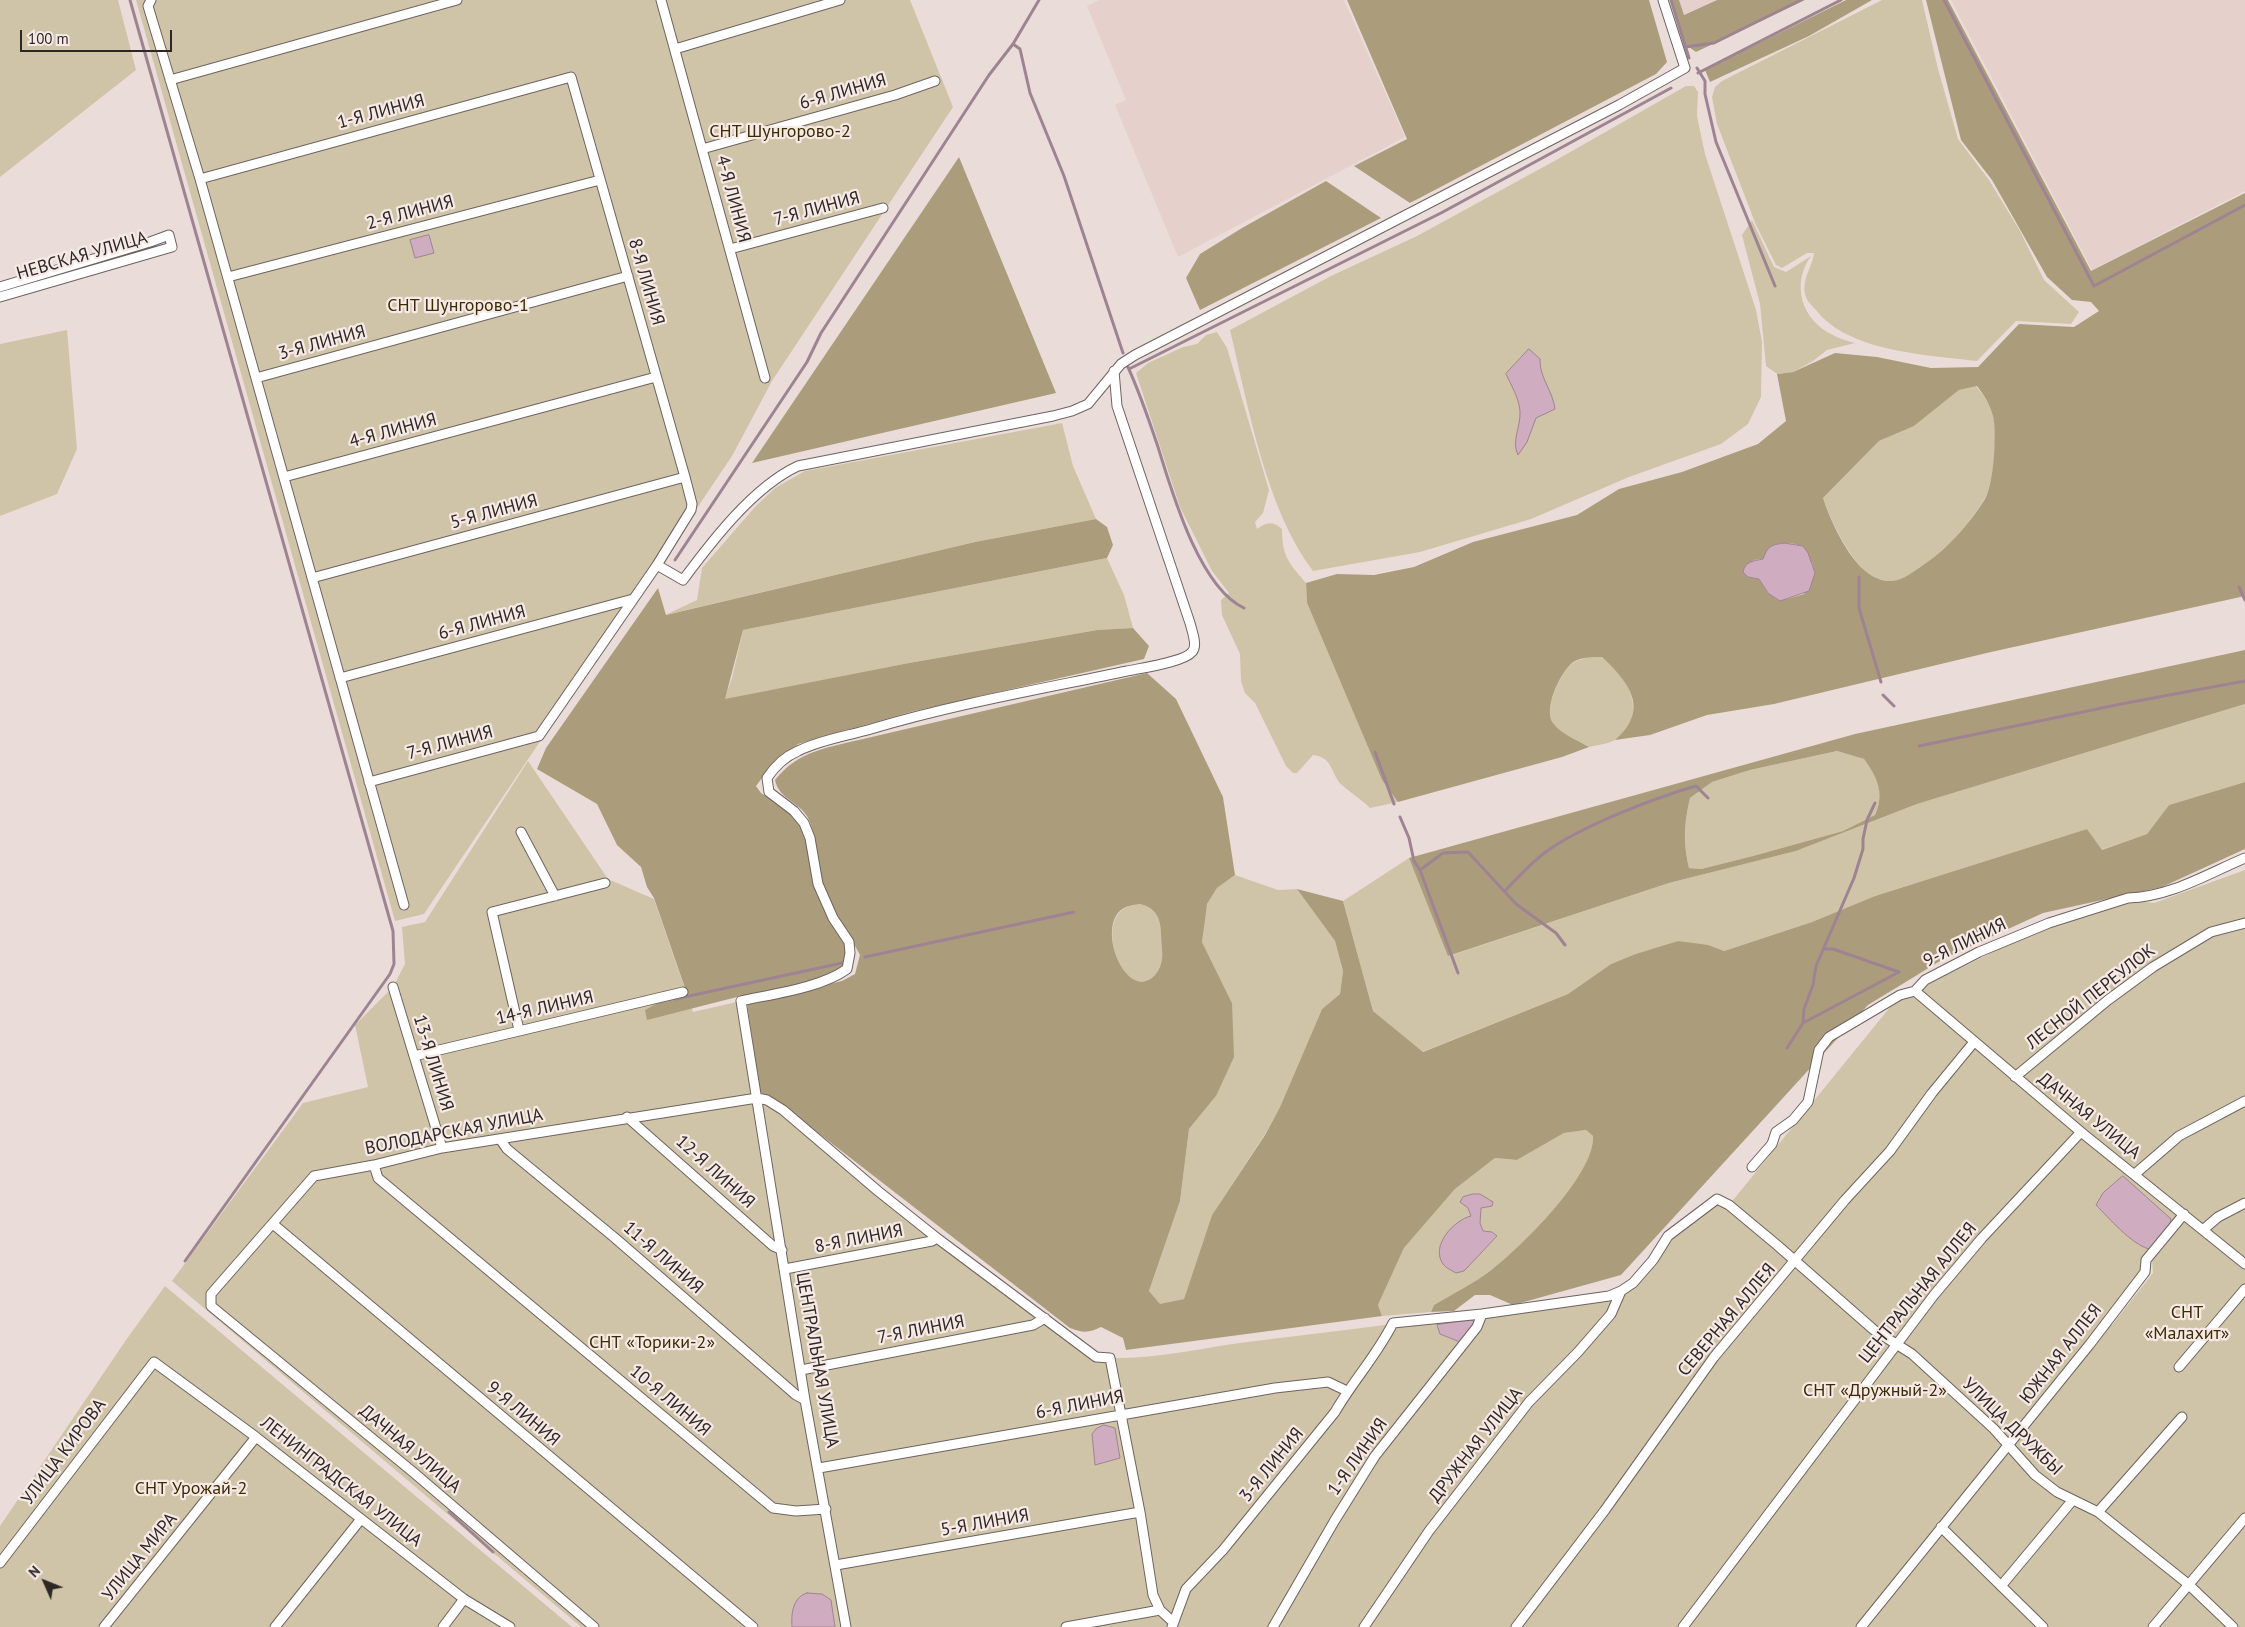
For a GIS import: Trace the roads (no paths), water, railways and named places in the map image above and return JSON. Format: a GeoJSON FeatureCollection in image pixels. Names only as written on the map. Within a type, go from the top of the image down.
{"type":"FeatureCollection","features":[{"type":"Feature","properties":{"kind":"street"},"geometry":{"type":"LineString","coordinates":[[170,80],[457,0]]}},
{"type":"Feature","properties":{"kind":"street","name":"4-Я ЛИНИЯ"},"geometry":{"type":"LineString","coordinates":[[662,0],[765,378]]}},
{"type":"Feature","properties":{"kind":"street"},"geometry":{"type":"LineString","coordinates":[[675,50],[840,0]]}},
{"type":"Feature","properties":{"kind":"street"},"geometry":{"type":"LineString","coordinates":[[633,599],[657,565],[683,580],[706,550],[766,485],[783,473],[798,466],[1072,411],[1088,404],[1114,371],[1135,355],[1619,105],[1685,68],[1663,0]]}},
{"type":"Feature","properties":{"kind":"street"},"geometry":{"type":"LineString","coordinates":[[150,3],[170,80],[200,179],[404,905]]}},
{"type":"Feature","properties":{"kind":"street","name":"1-Я ЛИНИЯ"},"geometry":{"type":"LineString","coordinates":[[200,179],[571,78]]}},
{"type":"Feature","properties":{"kind":"street","name":"8-Я ЛИНИЯ"},"geometry":{"type":"LineString","coordinates":[[571,78],[692,504],[691,510],[657,565]]}},
{"type":"Feature","properties":{"kind":"street","name":"6-Я ЛИНИЯ"},"geometry":{"type":"LineString","coordinates":[[702,149],[895,95],[934,81]]}},
{"type":"Feature","properties":{"kind":"street","name":"2-Я ЛИНИЯ"},"geometry":{"type":"LineString","coordinates":[[228,278],[600,180]]}},
{"type":"Feature","properties":{"kind":"street","name":"7-Я ЛИНИЯ"},"geometry":{"type":"LineString","coordinates":[[730,249],[883,208]]}},
{"type":"Feature","properties":{"kind":"street","name":"НЕВСКАЯ УЛИЦА"},"geometry":{"type":"LineString","coordinates":[[0,287],[169,235],[172,246],[0,297]]}},
{"type":"Feature","properties":{"kind":"street","name":"3-Я ЛИНИЯ"},"geometry":{"type":"LineString","coordinates":[[256,378],[628,276]]}},
{"type":"Feature","properties":{"kind":"street","name":"ЦЕНТРАЛЬНАЯ УЛИЦА"},"geometry":{"type":"LineString","coordinates":[[846,1627],[806,1400],[741,1001],[838,976],[847,969],[850,953],[849,942],[830,911],[818,884],[810,838],[804,823],[794,811],[769,792],[767,778],[783,759],[798,750],[912,717],[1182,658],[1194,650],[1190,623],[1117,406],[1114,371]]}},
{"type":"Feature","properties":{"kind":"street","name":"4-Я ЛИНИЯ"},"geometry":{"type":"LineString","coordinates":[[284,477],[656,376]]}},
{"type":"Feature","properties":{"kind":"street","name":"5-Я ЛИНИЯ"},"geometry":{"type":"LineString","coordinates":[[312,578],[685,477]]}},
{"type":"Feature","properties":{"kind":"street","name":"6-Я ЛИНИЯ"},"geometry":{"type":"LineString","coordinates":[[340,678],[633,599]]}},
{"type":"Feature","properties":{"kind":"street","name":"7-Я ЛИНИЯ"},"geometry":{"type":"LineString","coordinates":[[369,782],[539,736],[633,599]]}},
{"type":"Feature","properties":{"kind":"street"},"geometry":{"type":"LineString","coordinates":[[521,832],[555,896]]}},
{"type":"Feature","properties":{"kind":"street","name":"9-Я ЛИНИЯ"},"geometry":{"type":"LineString","coordinates":[[1752,1167],[1772,1144],[1776,1132],[1793,1120],[1808,1102],[1819,1050],[1829,1037],[1900,994],[1915,991],[1925,980],[1979,952],[2023,933],[2128,898],[2143,898],[2197,881],[2245,858]]}},
{"type":"Feature","properties":{"kind":"street"},"geometry":{"type":"LineString","coordinates":[[519,1030],[492,912],[605,883]]}},
{"type":"Feature","properties":{"kind":"street","name":"ЛЕСНОЙ ПЕРЕУЛОК"},"geometry":{"type":"LineString","coordinates":[[2015,1077],[2108,1000],[2153,967],[2211,932],[2245,923]]}},
{"type":"Feature","properties":{"kind":"street","name":"13-Я ЛИНИЯ"},"geometry":{"type":"LineString","coordinates":[[393,987],[442,1148]]}},
{"type":"Feature","properties":{"kind":"street","name":"ДАЧНАЯ УЛИЦА"},"geometry":{"type":"LineString","coordinates":[[1915,991],[2081,1132],[2204,1229],[2245,1264]]}},
{"type":"Feature","properties":{"kind":"street","name":"14-Я ЛИНИЯ"},"geometry":{"type":"LineString","coordinates":[[414,1056],[683,992]]}},
{"type":"Feature","properties":{"kind":"street","name":"СЕВЕРНАЯ АЛЛЕЯ"},"geometry":{"type":"LineString","coordinates":[[1516,1627],[1605,1510],[1714,1357],[1796,1262],[1845,1200],[1890,1151],[1932,1093],[1974,1042]]}},
{"type":"Feature","properties":{"kind":"street"},"geometry":{"type":"LineString","coordinates":[[756,1098],[767,1100],[783,1110],[878,1191],[937,1238],[1096,1357],[1110,1358],[1140,1512],[1153,1595],[1160,1610],[1173,1624]]}},
{"type":"Feature","properties":{"kind":"street","name":"ВОЛОДАРСКАЯ УЛИЦА"},"geometry":{"type":"LineString","coordinates":[[211,1294],[314,1176],[374,1165],[442,1148],[627,1117],[756,1098]]}},
{"type":"Feature","properties":{"kind":"street"},"geometry":{"type":"LineString","coordinates":[[2135,1174],[2179,1136],[2245,1101]]}},
{"type":"Feature","properties":{"kind":"street","name":"12-Я ЛИНИЯ"},"geometry":{"type":"LineString","coordinates":[[627,1117],[773,1246],[782,1250]]}},
{"type":"Feature","properties":{"kind":"street","name":"ЦЕНТРАЛЬНАЯ АЛЛЕЯ"},"geometry":{"type":"LineString","coordinates":[[1683,1627],[1934,1295],[1982,1238],[2081,1132]]}},
{"type":"Feature","properties":{"kind":"street","name":"11-Я ЛИНИЯ"},"geometry":{"type":"LineString","coordinates":[[500,1139],[507,1149],[616,1238],[796,1395],[806,1400]]}},
{"type":"Feature","properties":{"kind":"street","name":"10-Я ЛИНИЯ"},"geometry":{"type":"LineString","coordinates":[[374,1165],[378,1178],[773,1508],[796,1511],[826,1509]]}},
{"type":"Feature","properties":{"kind":"street","name":"УЛИЦА ДРУЖБЫ"},"geometry":{"type":"LineString","coordinates":[[1621,1291],[1633,1283],[1653,1260],[1668,1236],[1717,1199],[1729,1205],[1874,1330],[1912,1354],[1994,1428],[2008,1447],[2035,1475],[2072,1501],[2098,1512],[2188,1584],[2232,1627]]}},
{"type":"Feature","properties":{"kind":"street"},"geometry":{"type":"LineString","coordinates":[[2204,1229],[2218,1217],[2245,1203]]}},
{"type":"Feature","properties":{"kind":"street","name":"ЮЖНАЯ АЛЛЕЯ"},"geometry":{"type":"LineString","coordinates":[[1861,1627],[2090,1344],[2145,1272],[2146,1260],[2184,1214]]}},
{"type":"Feature","properties":{"kind":"street","name":"9-Я ЛИНИЯ"},"geometry":{"type":"LineString","coordinates":[[273,1224],[753,1627]]}},
{"type":"Feature","properties":{"kind":"street","name":"8-Я ЛИНИЯ"},"geometry":{"type":"LineString","coordinates":[[785,1269],[932,1242],[937,1238]]}},
{"type":"Feature","properties":{"kind":"street"},"geometry":{"type":"LineString","coordinates":[[2179,1368],[2245,1289]]}},
{"type":"Feature","properties":{"kind":"street"},"geometry":{"type":"LineString","coordinates":[[1482,1314],[1609,1296],[1621,1291]]}},
{"type":"Feature","properties":{"kind":"street","name":"ДРУЖНАЯ УЛИЦА"},"geometry":{"type":"LineString","coordinates":[[1364,1627],[1428,1531],[1528,1402],[1578,1352],[1611,1314],[1621,1291]]}},
{"type":"Feature","properties":{"kind":"street","name":"ДАЧНАЯ УЛИЦА"},"geometry":{"type":"LineString","coordinates":[[211,1294],[211,1306],[413,1472],[594,1627]]}},
{"type":"Feature","properties":{"kind":"street","name":"1-Я ЛИНИЯ"},"geometry":{"type":"LineString","coordinates":[[1273,1627],[1335,1520],[1375,1456],[1477,1327],[1482,1314]]}},
{"type":"Feature","properties":{"kind":"street","name":"3-Я ЛИНИЯ"},"geometry":{"type":"LineString","coordinates":[[1173,1624],[1186,1589],[1224,1550],[1335,1412],[1347,1391],[1383,1343],[1393,1323],[1482,1314]]}},
{"type":"Feature","properties":{"kind":"street","name":"7-Я ЛИНИЯ"},"geometry":{"type":"LineString","coordinates":[[801,1370],[1033,1325],[1045,1318]]}},
{"type":"Feature","properties":{"kind":"street","name":"ЛЕНИНГРАДСКАЯ УЛИЦА"},"geometry":{"type":"LineString","coordinates":[[154,1362],[256,1437],[464,1599],[510,1627]]}},
{"type":"Feature","properties":{"kind":"street","name":"УЛИЦА КИРОВА"},"geometry":{"type":"LineString","coordinates":[[0,1563],[154,1362]]}},
{"type":"Feature","properties":{"kind":"street","name":"6-Я ЛИНИЯ"},"geometry":{"type":"LineString","coordinates":[[819,1468],[1275,1388],[1328,1382],[1347,1391]]}},
{"type":"Feature","properties":{"kind":"street"},"geometry":{"type":"LineString","coordinates":[[2098,1512],[2182,1417]]}},
{"type":"Feature","properties":{"kind":"street","name":"УЛИЦА МИРА"},"geometry":{"type":"LineString","coordinates":[[104,1627],[256,1437]]}},
{"type":"Feature","properties":{"kind":"street"},"geometry":{"type":"LineString","coordinates":[[2001,1586],[2072,1501]]}},
{"type":"Feature","properties":{"kind":"street","name":"5-Я ЛИНИЯ"},"geometry":{"type":"LineString","coordinates":[[836,1565],[1140,1512]]}},
{"type":"Feature","properties":{"kind":"street"},"geometry":{"type":"LineString","coordinates":[[2153,1627],[2245,1518]]}},
{"type":"Feature","properties":{"kind":"street"},"geometry":{"type":"LineString","coordinates":[[276,1627],[362,1519]]}},
{"type":"Feature","properties":{"kind":"street"},"geometry":{"type":"LineString","coordinates":[[1941,1527],[2043,1627]]}},
{"type":"Feature","properties":{"kind":"street"},"geometry":{"type":"LineString","coordinates":[[443,1627],[464,1599]]}},
{"type":"Feature","properties":{"kind":"street"},"geometry":{"type":"LineString","coordinates":[[1066,1627],[1160,1610]]}},
{"type":"Feature","properties":{"kind":"waterway"},"geometry":{"type":"LineString","coordinates":[[130,0],[393,931],[394,964],[390,974],[185,1261]]}},
{"type":"Feature","properties":{"kind":"waterway"},"geometry":{"type":"LineString","coordinates":[[675,560],[807,362],[821,333],[989,75],[1013,44],[1039,0]]}},
{"type":"Feature","properties":{"kind":"waterway"},"geometry":{"type":"LineString","coordinates":[[1671,0],[1689,58]]}},
{"type":"Feature","properties":{"kind":"waterway"},"geometry":{"type":"LineString","coordinates":[[1685,47],[1714,43],[1801,0]]}},
{"type":"Feature","properties":{"kind":"waterway"},"geometry":{"type":"LineString","coordinates":[[1698,73],[1841,0]]}},
{"type":"Feature","properties":{"kind":"waterway"},"geometry":{"type":"LineString","coordinates":[[1944,0],[2094,286],[2245,205]]}},
{"type":"Feature","properties":{"kind":"waterway"},"geometry":{"type":"LineString","coordinates":[[1013,44],[1020,49],[1030,93],[1064,176],[1123,353]]}},
{"type":"Feature","properties":{"kind":"waterway"},"geometry":{"type":"LineString","coordinates":[[1697,68],[1705,81],[1705,94],[1716,142],[1775,286]]}},
{"type":"Feature","properties":{"kind":"waterway"},"geometry":{"type":"LineString","coordinates":[[1129,369],[1441,213],[1671,88]]}},
{"type":"Feature","properties":{"kind":"waterway"},"geometry":{"type":"LineString","coordinates":[[1127,365],[1144,406],[1179,512],[1189,536],[1214,580],[1228,597],[1244,608]]}},
{"type":"Feature","properties":{"kind":"waterway"},"geometry":{"type":"LineString","coordinates":[[1859,577],[1859,608],[1881,682]]}},
{"type":"Feature","properties":{"kind":"waterway"},"geometry":{"type":"LineString","coordinates":[[2239,587],[2245,600]]}},
{"type":"Feature","properties":{"kind":"waterway"},"geometry":{"type":"LineString","coordinates":[[1919,746],[2126,703],[2245,681]]}},
{"type":"Feature","properties":{"kind":"waterway"},"geometry":{"type":"LineString","coordinates":[[1883,695],[1894,706]]}},
{"type":"Feature","properties":{"kind":"waterway"},"geometry":{"type":"LineString","coordinates":[[1375,752],[1394,804]]}},
{"type":"Feature","properties":{"kind":"waterway"},"geometry":{"type":"LineString","coordinates":[[1505,891],[1547,851],[1598,823],[1640,805],[1696,786],[1708,798]]}},
{"type":"Feature","properties":{"kind":"waterway"},"geometry":{"type":"LineString","coordinates":[[1787,1048],[1803,1023],[1804,1009],[1813,985],[1816,966],[1854,878],[1863,849],[1867,820],[1875,803]]}},
{"type":"Feature","properties":{"kind":"waterway"},"geometry":{"type":"LineString","coordinates":[[1400,817],[1409,838],[1414,861],[1420,870],[1458,973]]}},
{"type":"Feature","properties":{"kind":"waterway"},"geometry":{"type":"LineString","coordinates":[[1420,870],[1443,853],[1468,852],[1516,904],[1556,933],[1565,945]]}},
{"type":"Feature","properties":{"kind":"waterway"},"geometry":{"type":"LineString","coordinates":[[865,957],[1074,912]]}},
{"type":"Feature","properties":{"kind":"waterway"},"geometry":{"type":"LineString","coordinates":[[1803,1023],[1899,972],[1833,949],[1823,949]]}},
{"type":"Feature","properties":{"kind":"waterway"},"geometry":{"type":"LineString","coordinates":[[675,999],[842,963]]}},
{"type":"Feature","properties":{"kind":"waterway"},"geometry":{"type":"LineString","coordinates":[[449,1512],[493,1552]]}},
{"type":"Feature","properties":{"kind":"park label","name":"СНТ Шунгорово-2"},"geometry":{"type":"Point","coordinates":[780,132]}},
{"type":"Feature","properties":{"kind":"park label","name":"СНТ Шунгорово-1"},"geometry":{"type":"Point","coordinates":[458,306]}},
{"type":"Feature","properties":{"kind":"park label","name":"СНТ «Малахит»"},"geometry":{"type":"Point","coordinates":[2187,1324]}},
{"type":"Feature","properties":{"kind":"park label","name":"СНТ «Торики-2»"},"geometry":{"type":"Point","coordinates":[652,1343]}},
{"type":"Feature","properties":{"kind":"park label","name":"СНТ «Дружный-2»"},"geometry":{"type":"Point","coordinates":[1875,1391]}},
{"type":"Feature","properties":{"kind":"park label","name":"СНТ Урожай-2"},"geometry":{"type":"Point","coordinates":[191,1489]}}]}
